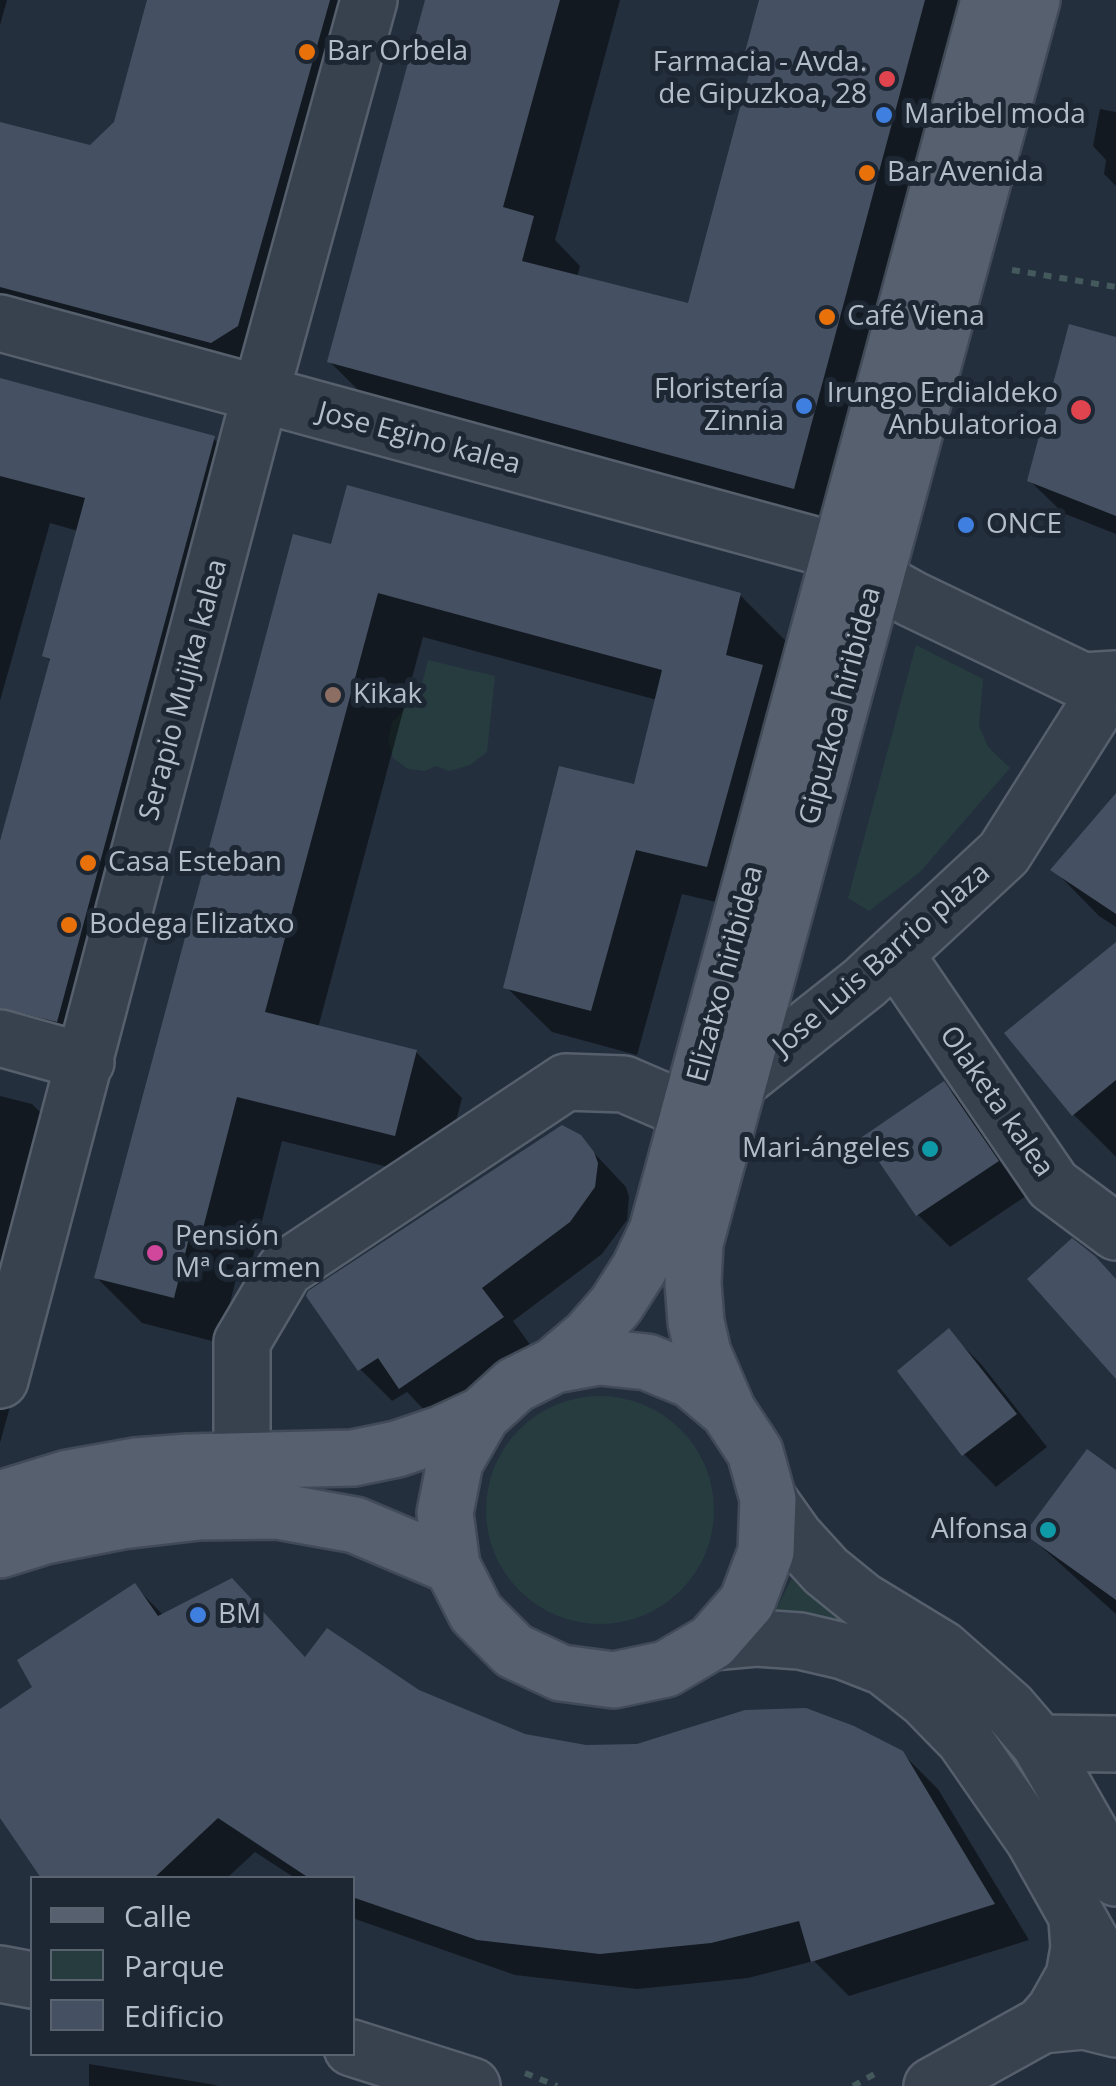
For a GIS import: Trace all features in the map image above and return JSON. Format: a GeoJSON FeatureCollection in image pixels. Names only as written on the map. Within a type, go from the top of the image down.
{"type":"FeatureCollection","features":[{"type":"Feature","properties":{"kind":"main road","name":"Gipuzkoa hiribidea"},"geometry":{"type":"LineString","coordinates":[[728,1411],[703,1354],[696,1322],[695,1244],[740,1082],[989,0]]}},
{"type":"Feature","properties":{"kind":"main road","name":"Gipuzkoa hiribidea"},"geometry":{"type":"LineString","coordinates":[[858,566],[962,262],[1032,0]]}},
{"type":"Feature","properties":{"kind":"main road","name":"Elizatxo hiribidea"},"geometry":{"type":"LineString","coordinates":[[0,1498],[100,1470],[242,1460],[353,1458],[398,1449],[482,1415],[515,1385],[555,1365],[588,1337],[640,1269],[656,1231],[689,1112],[858,566]]}},
{"type":"Feature","properties":{"kind":"main road","name":"Elizatxo hiribidea"},"geometry":{"type":"LineString","coordinates":[[482,1415],[455,1462],[445,1513],[452,1566],[476,1613],[514,1651],[561,1673],[614,1680],[666,1669],[712,1642],[747,1602],[766,1552],[768,1499],[755,1452],[728,1411],[691,1380],[647,1362],[599,1357],[555,1365]]}},
{"type":"Feature","properties":{"kind":"main road"},"geometry":{"type":"LineString","coordinates":[[15,1550],[111,1523],[199,1512],[277,1511],[355,1524],[452,1566]]}},
{"type":"Feature","properties":{"kind":"street","name":"Serapio Mujika kalea"},"geometry":{"type":"LineString","coordinates":[[0,1380],[260,396],[369,0]]}},
{"type":"Feature","properties":{"kind":"street","name":"Jose Egino kalea"},"geometry":{"type":"LineString","coordinates":[[0,323],[858,566],[982,634],[1083,681],[1115,679]]}},
{"type":"Feature","properties":{"kind":"street","name":"Jose Luis Barrio plaza"},"geometry":{"type":"LineString","coordinates":[[740,1082],[895,954],[1004,854],[1115,679]]}},
{"type":"Feature","properties":{"kind":"street","name":"Olaketa kalea"},"geometry":{"type":"LineString","coordinates":[[895,954],[1053,1185],[1116,1232]]}},
{"type":"Feature","properties":{"kind":"street"},"geometry":{"type":"LineString","coordinates":[[0,1038],[86,1062]]}},
{"type":"Feature","properties":{"kind":"street"},"geometry":{"type":"LineString","coordinates":[[242,1460],[242,1342],[285,1269],[566,1082],[624,1084],[689,1112]]}},
{"type":"Feature","properties":{"kind":"street"},"geometry":{"type":"LineString","coordinates":[[768,1499],[826,1572],[863,1601],[942,1649],[1009,1708],[1038,1742],[1116,1878]]}},
{"type":"Feature","properties":{"kind":"street"},"geometry":{"type":"LineString","coordinates":[[712,1642],[756,1638],[800,1641],[843,1651],[884,1667],[926,1700],[964,1739],[1034,1840],[1116,1986]]}},
{"type":"Feature","properties":{"kind":"street"},"geometry":{"type":"LineString","coordinates":[[1038,1742],[1116,1744]]}},
{"type":"Feature","properties":{"kind":"street"},"geometry":{"type":"LineString","coordinates":[[932,2086],[1042,2025],[1066,1994],[1074,1976],[1080,1948],[1078,1920]]}},
{"type":"Feature","properties":{"kind":"street"},"geometry":{"type":"LineString","coordinates":[[0,1974],[30,1980]]}},
{"type":"Feature","properties":{"kind":"street"},"geometry":{"type":"LineString","coordinates":[[1042,2025],[1084,2021],[1116,2029]]}},
{"type":"Feature","properties":{"kind":"street"},"geometry":{"type":"LineString","coordinates":[[355,2049],[472,2086]]}},
{"type":"Feature","properties":{"kind":"path"},"geometry":{"type":"LineString","coordinates":[[962,262],[1116,287]]}},
{"type":"Feature","properties":{"kind":"green space"},"geometry":{"type":"Polygon","coordinates":[[[916,645],[983,679],[979,726],[988,747],[1010,768],[920,872],[869,911],[848,898],[916,645]]]}},
{"type":"Feature","properties":{"kind":"green space"},"geometry":{"type":"Polygon","coordinates":[[[428,660],[495,676],[487,752],[470,765],[449,771],[436,766],[425,771],[408,769],[393,758],[388,740],[392,722],[409,704],[417,704],[428,660]]]}},
{"type":"Feature","properties":{"kind":"green space"},"geometry":{"type":"Polygon","coordinates":[[[600,1396],[643,1405],[680,1430],[705,1467],[714,1510],[705,1553],[680,1590],[643,1615],[600,1624],[557,1615],[520,1590],[495,1553],[486,1510],[495,1467],[520,1430],[557,1405],[600,1396]]]}},
{"type":"Feature","properties":{"kind":"green space"},"geometry":{"type":"Polygon","coordinates":[[[793,1576],[865,1633],[831,1618],[775,1612],[793,1576]]]}},
{"type":"Feature","properties":{"kind":"building"},"geometry":{"type":"Polygon","coordinates":[[[147,0],[330,0],[238,326],[211,343],[0,287],[0,122],[90,145],[114,122],[147,0]]]}},
{"type":"Feature","properties":{"kind":"building"},"geometry":{"type":"Polygon","coordinates":[[[425,0],[560,0],[503,207],[534,216],[522,261],[688,303],[753,59],[744,56],[759,0],[925,0],[794,489],[327,362],[425,0]]]}},
{"type":"Feature","properties":{"kind":"building","name":"Irungo Erdialdeko Anbulatorioa"},"geometry":{"type":"Polygon","coordinates":[[[1069,324],[1116,337],[1116,516],[1027,481],[1069,324]]]}},
{"type":"Feature","properties":{"kind":"building"},"geometry":{"type":"Polygon","coordinates":[[[0,378],[215,436],[57,1022],[0,1008],[0,841],[50,659],[42,656],[85,498],[0,476],[0,378]]]}},
{"type":"Feature","properties":{"kind":"building"},"geometry":{"type":"Polygon","coordinates":[[[347,485],[741,593],[726,655],[763,665],[707,867],[636,850],[591,1011],[503,988],[559,766],[634,784],[662,670],[378,593],[265,1012],[417,1050],[395,1136],[237,1097],[201,1236],[190,1234],[174,1298],[94,1278],[293,534],[331,544],[347,485]]]}},
{"type":"Feature","properties":{"kind":"building"},"geometry":{"type":"Polygon","coordinates":[[[1116,793],[1116,914],[1050,870],[1116,793]]]}},
{"type":"Feature","properties":{"kind":"building"},"geometry":{"type":"Polygon","coordinates":[[[1116,942],[1116,1080],[1072,1116],[1004,1033],[1116,942]]]}},
{"type":"Feature","properties":{"kind":"building","name":"Mari-ángeles"},"geometry":{"type":"Polygon","coordinates":[[[944,1081],[999,1161],[916,1216],[862,1137],[944,1081]]]}},
{"type":"Feature","properties":{"kind":"building"},"geometry":{"type":"Polygon","coordinates":[[[562,1125],[581,1135],[594,1152],[598,1163],[595,1187],[570,1222],[482,1288],[504,1317],[399,1389],[378,1358],[358,1371],[306,1296],[308,1291],[562,1125]]]}},
{"type":"Feature","properties":{"kind":"building"},"geometry":{"type":"Polygon","coordinates":[[[1072,1238],[1116,1279],[1116,1379],[1027,1279],[1072,1238]]]}},
{"type":"Feature","properties":{"kind":"building"},"geometry":{"type":"Polygon","coordinates":[[[949,1328],[1017,1414],[962,1456],[897,1371],[949,1328]]]}},
{"type":"Feature","properties":{"kind":"building","name":"Alfonsa"},"geometry":{"type":"Polygon","coordinates":[[[1087,1449],[1116,1470],[1116,1600],[1024,1534],[1087,1449]]]}},
{"type":"Feature","properties":{"kind":"building"},"geometry":{"type":"Polygon","coordinates":[[[232,1578],[305,1657],[327,1628],[419,1690],[525,1734],[586,1745],[637,1744],[745,1710],[806,1708],[903,1751],[995,1904],[811,1962],[799,1921],[711,1943],[600,1954],[477,1940],[355,1898],[355,1876],[306,1876],[218,1818],[156,1876],[40,1876],[0,1818],[0,1709],[32,1687],[17,1660],[135,1583],[158,1616],[232,1578]]]}},
{"type":"Feature","properties":{"kind":"place","name":"Bar Orbela"},"geometry":{"type":"Point","coordinates":[307,52]}},
{"type":"Feature","properties":{"kind":"place","name":"Farmacia - Avda. de Gipuzkoa, 28"},"geometry":{"type":"Point","coordinates":[887,79]}},
{"type":"Feature","properties":{"kind":"place","name":"Maribel moda"},"geometry":{"type":"Point","coordinates":[884,115]}},
{"type":"Feature","properties":{"kind":"place","name":"Bar Avenida"},"geometry":{"type":"Point","coordinates":[867,173]}},
{"type":"Feature","properties":{"kind":"place","name":"Café Viena"},"geometry":{"type":"Point","coordinates":[827,317]}},
{"type":"Feature","properties":{"kind":"place","name":"Floristería Zinnia"},"geometry":{"type":"Point","coordinates":[804,406]}},
{"type":"Feature","properties":{"kind":"place","name":"Irungo Erdialdeko Anbulatorioa"},"geometry":{"type":"Point","coordinates":[1081,410]}},
{"type":"Feature","properties":{"kind":"place","name":"ONCE"},"geometry":{"type":"Point","coordinates":[966,525]}},
{"type":"Feature","properties":{"kind":"place","name":"Kikak"},"geometry":{"type":"Point","coordinates":[333,695]}},
{"type":"Feature","properties":{"kind":"place","name":"Casa Esteban"},"geometry":{"type":"Point","coordinates":[88,863]}},
{"type":"Feature","properties":{"kind":"place","name":"Bodega Elizatxo"},"geometry":{"type":"Point","coordinates":[69,925]}},
{"type":"Feature","properties":{"kind":"place","name":"Mari-ángeles"},"geometry":{"type":"Point","coordinates":[930,1149]}},
{"type":"Feature","properties":{"kind":"place","name":"Pensión Mª Carmen"},"geometry":{"type":"Point","coordinates":[155,1253]}},
{"type":"Feature","properties":{"kind":"place","name":"Alfonsa"},"geometry":{"type":"Point","coordinates":[1048,1530]}},
{"type":"Feature","properties":{"kind":"place","name":"BM"},"geometry":{"type":"Point","coordinates":[198,1615]}}]}
